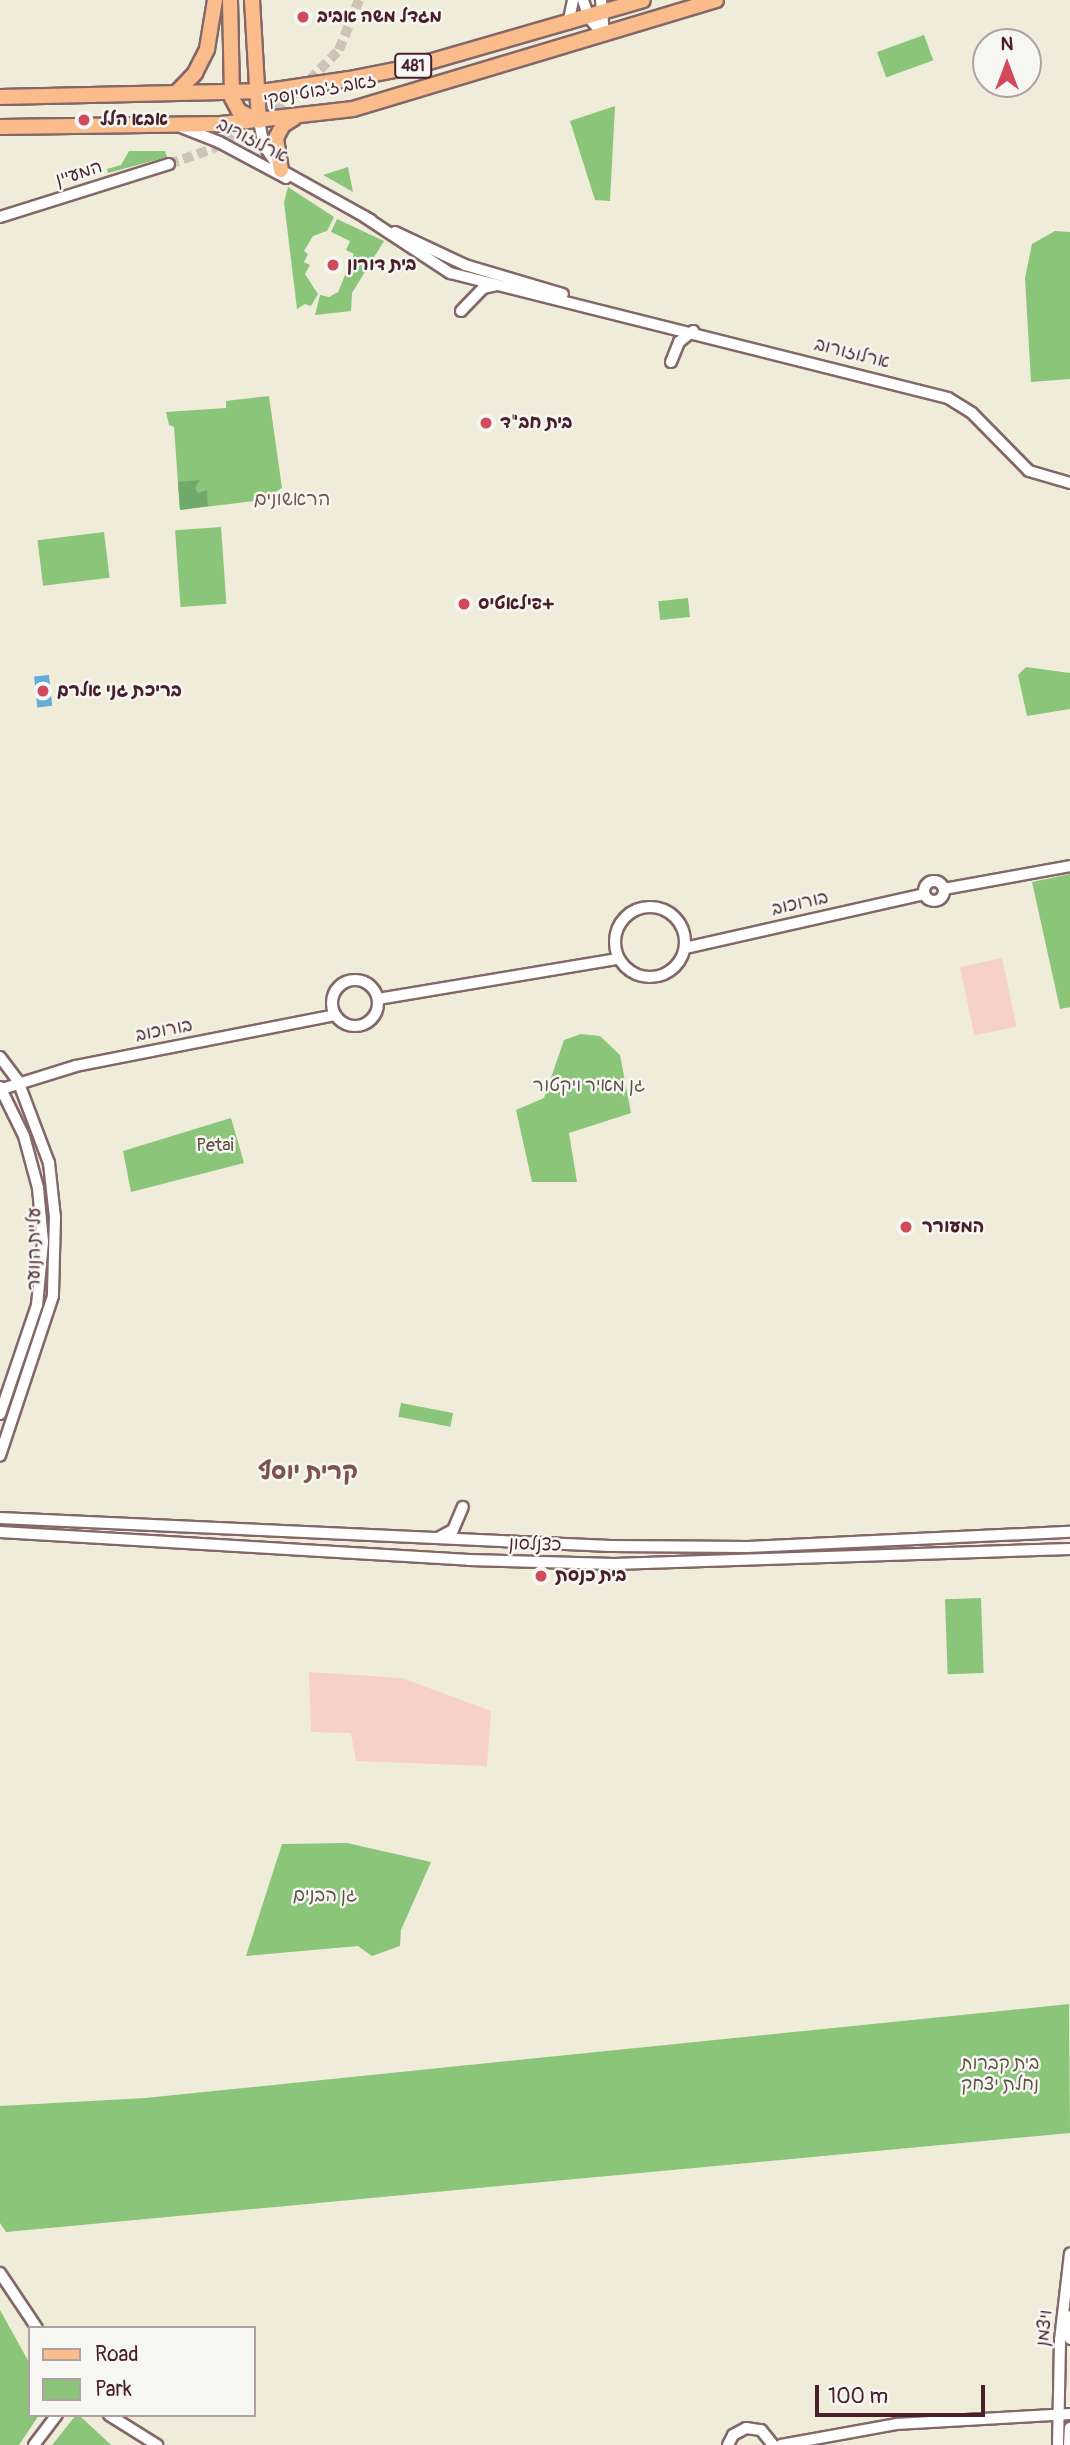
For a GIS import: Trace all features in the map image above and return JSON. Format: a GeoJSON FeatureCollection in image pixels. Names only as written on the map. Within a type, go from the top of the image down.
{"type":"FeatureCollection","features":[{"type":"Feature","properties":{"kind":"main road"},"geometry":{"type":"LineString","coordinates":[[176,93],[195,73],[207,49],[215,0]]}},
{"type":"Feature","properties":{"kind":"main road"},"geometry":{"type":"LineString","coordinates":[[230,0],[231,92],[239,111],[259,121]]}},
{"type":"Feature","properties":{"kind":"main road"},"geometry":{"type":"LineString","coordinates":[[252,0],[259,121]]}},
{"type":"Feature","properties":{"kind":"main road","name":"זאב ז'בוטינסקי"},"geometry":{"type":"LineString","coordinates":[[0,97],[256,91],[415,66],[589,18],[603,6],[643,0]]}},
{"type":"Feature","properties":{"kind":"main road","name":"זאב ז'בוטינסקי"},"geometry":{"type":"LineString","coordinates":[[0,127],[259,121],[353,109],[716,0]]}},
{"type":"Feature","properties":{"kind":"main road"},"geometry":{"type":"LineString","coordinates":[[281,170],[276,138],[283,125],[295,117]]}},
{"type":"Feature","properties":{"kind":"street"},"geometry":{"type":"LineString","coordinates":[[568,24],[573,0]]}},
{"type":"Feature","properties":{"kind":"street"},"geometry":{"type":"LineString","coordinates":[[583,0],[589,18],[604,35]]}},
{"type":"Feature","properties":{"kind":"street"},"geometry":{"type":"LineString","coordinates":[[603,6],[604,35]]}},
{"type":"Feature","properties":{"kind":"street","name":"ארלוזורוב"},"geometry":{"type":"LineString","coordinates":[[259,121],[264,146],[281,170],[317,192]]}},
{"type":"Feature","properties":{"kind":"street","name":"ארלוזורוב"},"geometry":{"type":"LineString","coordinates":[[169,122],[219,142],[465,265],[598,307]]}},
{"type":"Feature","properties":{"kind":"street","name":"המעיין"},"geometry":{"type":"LineString","coordinates":[[0,218],[169,164]]}},
{"type":"Feature","properties":{"kind":"street","name":"ארלוזורוב"},"geometry":{"type":"LineString","coordinates":[[365,217],[450,273],[598,307],[947,398],[972,413],[1030,471],[1070,483]]}},
{"type":"Feature","properties":{"kind":"street"},"geometry":{"type":"LineString","coordinates":[[461,311],[483,288],[499,285]]}},
{"type":"Feature","properties":{"kind":"street"},"geometry":{"type":"LineString","coordinates":[[671,362],[679,342],[693,331]]}},
{"type":"Feature","properties":{"kind":"street","name":"בורוכוב"},"geometry":{"type":"LineString","coordinates":[[685,948],[924,894],[936,901],[944,889],[1070,866]]}},
{"type":"Feature","properties":{"kind":"street"},"geometry":{"type":"LineString","coordinates":[[646,907],[676,918],[685,948],[676,966],[660,976],[636,975],[618,959],[614,937],[625,916],[646,907]]}},
{"type":"Feature","properties":{"kind":"street"},"geometry":{"type":"LineString","coordinates":[[378,999],[618,959]]}},
{"type":"Feature","properties":{"kind":"street"},"geometry":{"type":"LineString","coordinates":[[350,980],[370,985],[378,999],[376,1012],[366,1023],[349,1025],[335,1015],[335,992],[350,980]]}},
{"type":"Feature","properties":{"kind":"street","name":"בורוכוב"},"geometry":{"type":"LineString","coordinates":[[1,1088],[18,1082],[335,1015]]}},
{"type":"Feature","properties":{"kind":"street","name":"עליית הנוער"},"geometry":{"type":"LineString","coordinates":[[0,1057],[18,1082],[49,1163],[55,1217],[53,1296],[0,1455]]}},
{"type":"Feature","properties":{"kind":"street","name":"עליית הנוער"},"geometry":{"type":"LineString","coordinates":[[0,1414],[37,1306],[43,1252],[38,1188],[24,1136],[1,1088]]}},
{"type":"Feature","properties":{"kind":"street"},"geometry":{"type":"LineString","coordinates":[[431,1540],[453,1530],[463,1507]]}},
{"type":"Feature","properties":{"kind":"street","name":"כצנלסון"},"geometry":{"type":"LineString","coordinates":[[0,1518],[431,1540],[748,1547],[1070,1532]]}},
{"type":"Feature","properties":{"kind":"street","name":"כצנלסון"},"geometry":{"type":"LineString","coordinates":[[0,1532],[470,1560],[614,1564],[1070,1549]]}},
{"type":"Feature","properties":{"kind":"street","name":"ויצמן"},"geometry":{"type":"LineString","coordinates":[[1058,2445],[1064,2414],[1066,2299],[1070,2254]]}},
{"type":"Feature","properties":{"kind":"street"},"geometry":{"type":"LineString","coordinates":[[0,2273],[36,2326]]}},
{"type":"Feature","properties":{"kind":"street","name":"ויצמן"},"geometry":{"type":"LineString","coordinates":[[1066,2299],[1070,2339]]}},
{"type":"Feature","properties":{"kind":"street"},"geometry":{"type":"LineString","coordinates":[[781,2445],[896,2424],[1064,2414]]}},
{"type":"Feature","properties":{"kind":"street"},"geometry":{"type":"LineString","coordinates":[[34,2445],[55,2417]]}},
{"type":"Feature","properties":{"kind":"street"},"geometry":{"type":"LineString","coordinates":[[112,2417],[157,2445]]}},
{"type":"Feature","properties":{"kind":"street"},"geometry":{"type":"LineString","coordinates":[[728,2445],[740,2431],[754,2428],[767,2434],[773,2445]]}},
{"type":"Feature","properties":{"kind":"street"},"geometry":{"type":"LineString","coordinates":[[1069,2445],[1070,2428]]}},
{"type":"Feature","properties":{"kind":"shaded area"},"geometry":{"type":"Polygon","coordinates":[[[1002,958],[1017,1026],[974,1035],[960,967],[1002,958]]]}},
{"type":"Feature","properties":{"kind":"shaded area"},"geometry":{"type":"Polygon","coordinates":[[[309,1672],[402,1678],[491,1711],[487,1766],[356,1761],[351,1733],[311,1732],[309,1672]]]}},
{"type":"Feature","properties":{"kind":"green space"},"geometry":{"type":"Polygon","coordinates":[[[924,35],[933,60],[886,77],[877,52],[924,35]]]}},
{"type":"Feature","properties":{"kind":"green space"},"geometry":{"type":"Polygon","coordinates":[[[615,106],[610,201],[595,200],[570,121],[615,106]]]}},
{"type":"Feature","properties":{"kind":"green space"},"geometry":{"type":"Polygon","coordinates":[[[129,151],[165,151],[167,157],[108,173],[107,169],[121,165],[129,151]]]}},
{"type":"Feature","properties":{"kind":"green space"},"geometry":{"type":"Polygon","coordinates":[[[348,167],[353,192],[323,175],[348,167]]]}},
{"type":"Feature","properties":{"kind":"green space"},"geometry":{"type":"Polygon","coordinates":[[[288,187],[334,217],[327,231],[313,236],[304,251],[308,254],[304,262],[310,265],[305,274],[318,294],[311,306],[305,304],[297,309],[284,202],[288,187]]]}},
{"type":"Feature","properties":{"kind":"green space"},"geometry":{"type":"Polygon","coordinates":[[[337,219],[384,241],[352,293],[351,311],[315,315],[320,295],[329,297],[338,292],[354,254],[346,250],[350,241],[331,232],[337,219]]]}},
{"type":"Feature","properties":{"kind":"green space"},"geometry":{"type":"Polygon","coordinates":[[[1055,231],[1070,232],[1070,379],[1031,382],[1025,278],[1032,244],[1055,231]]]}},
{"type":"Feature","properties":{"kind":"green space"},"geometry":{"type":"Polygon","coordinates":[[[269,396],[282,488],[263,500],[180,510],[174,427],[169,425],[166,412],[226,408],[226,401],[269,396]]]}},
{"type":"Feature","properties":{"kind":"green space"},"geometry":{"type":"Polygon","coordinates":[[[200,480],[195,488],[198,493],[207,490],[208,506],[180,510],[178,482],[200,480]]]}},
{"type":"Feature","properties":{"kind":"green space"},"geometry":{"type":"Polygon","coordinates":[[[221,527],[226,604],[180,607],[175,530],[221,527]]]}},
{"type":"Feature","properties":{"kind":"green space"},"geometry":{"type":"Polygon","coordinates":[[[104,532],[110,578],[43,586],[37,540],[104,532]]]}},
{"type":"Feature","properties":{"kind":"green space"},"geometry":{"type":"Polygon","coordinates":[[[688,598],[690,617],[660,620],[658,601],[688,598]]]}},
{"type":"Feature","properties":{"kind":"green space"},"geometry":{"type":"Polygon","coordinates":[[[1026,667],[1070,673],[1070,709],[1027,716],[1018,675],[1026,667]]]}},
{"type":"Feature","properties":{"kind":"green space"},"geometry":{"type":"Polygon","coordinates":[[[1070,874],[1070,1007],[1060,1009],[1032,882],[1070,874]]]}},
{"type":"Feature","properties":{"kind":"green space","name":"גן מאיר ויקטור"},"geometry":{"type":"Polygon","coordinates":[[[581,1034],[600,1036],[620,1055],[631,1113],[569,1133],[577,1182],[532,1182],[516,1110],[544,1098],[564,1040],[581,1034]]]}},
{"type":"Feature","properties":{"kind":"green space","name":"Petai"},"geometry":{"type":"Polygon","coordinates":[[[231,1118],[244,1163],[131,1192],[123,1151],[231,1118]]]}},
{"type":"Feature","properties":{"kind":"green space"},"geometry":{"type":"Polygon","coordinates":[[[401,1403],[453,1413],[450,1427],[398,1417],[401,1403]]]}},
{"type":"Feature","properties":{"kind":"green space"},"geometry":{"type":"Polygon","coordinates":[[[981,1598],[984,1673],[948,1674],[945,1599],[981,1598]]]}},
{"type":"Feature","properties":{"kind":"green space","name":"גן הבנים"},"geometry":{"type":"Polygon","coordinates":[[[347,1843],[431,1862],[401,1930],[400,1946],[372,1956],[358,1946],[246,1956],[282,1844],[347,1843]]]}},
{"type":"Feature","properties":{"kind":"green space","name":"בית קברות נחלת יצחק"},"geometry":{"type":"Polygon","coordinates":[[[1069,2004],[1070,2133],[6,2232],[0,2223],[0,2106],[145,2098],[1069,2004]]]}},
{"type":"Feature","properties":{"kind":"green space"},"geometry":{"type":"Polygon","coordinates":[[[0,2310],[28,2360],[28,2417],[38,2417],[19,2445],[0,2445],[0,2310]]]}},
{"type":"Feature","properties":{"kind":"green space"},"geometry":{"type":"Polygon","coordinates":[[[74,2417],[81,2417],[111,2445],[52,2445],[74,2417]]]}},
{"type":"Feature","properties":{"kind":"water","name":"בריכת גני אלרם"},"geometry":{"type":"Polygon","coordinates":[[[49,675],[52,706],[37,707],[34,677],[49,675]]]}},
{"type":"Feature","properties":{"kind":"tunnel"},"geometry":{"type":"LineString","coordinates":[[169,164],[212,149],[299,91],[339,50],[359,0]]}},
{"type":"Feature","properties":{"kind":"place","name":"מגדל משה אביב"},"geometry":{"type":"Point","coordinates":[303,17]}},
{"type":"Feature","properties":{"kind":"place","name":"אבא הלל"},"geometry":{"type":"Point","coordinates":[84,120]}},
{"type":"Feature","properties":{"kind":"place","name":"בית דורון"},"geometry":{"type":"Point","coordinates":[333,265]}},
{"type":"Feature","properties":{"kind":"place","name":"בית חב\"ד"},"geometry":{"type":"Point","coordinates":[486,423]}},
{"type":"Feature","properties":{"kind":"place","name":"פילאטיס+"},"geometry":{"type":"Point","coordinates":[464,604]}},
{"type":"Feature","properties":{"kind":"place","name":"בריכת גני אלרם"},"geometry":{"type":"Point","coordinates":[43,691]}},
{"type":"Feature","properties":{"kind":"place","name":"המעורר"},"geometry":{"type":"Point","coordinates":[906,1227]}},
{"type":"Feature","properties":{"kind":"place","name":"בית כנסת"},"geometry":{"type":"Point","coordinates":[541,1576]}},
{"type":"Feature","properties":{"kind":"district","name":"הראשונים"},"geometry":{"type":"Point","coordinates":[292,500]}},
{"type":"Feature","properties":{"kind":"district","name":"קרית יוסף"},"geometry":{"type":"Point","coordinates":[308,1472]}}]}
